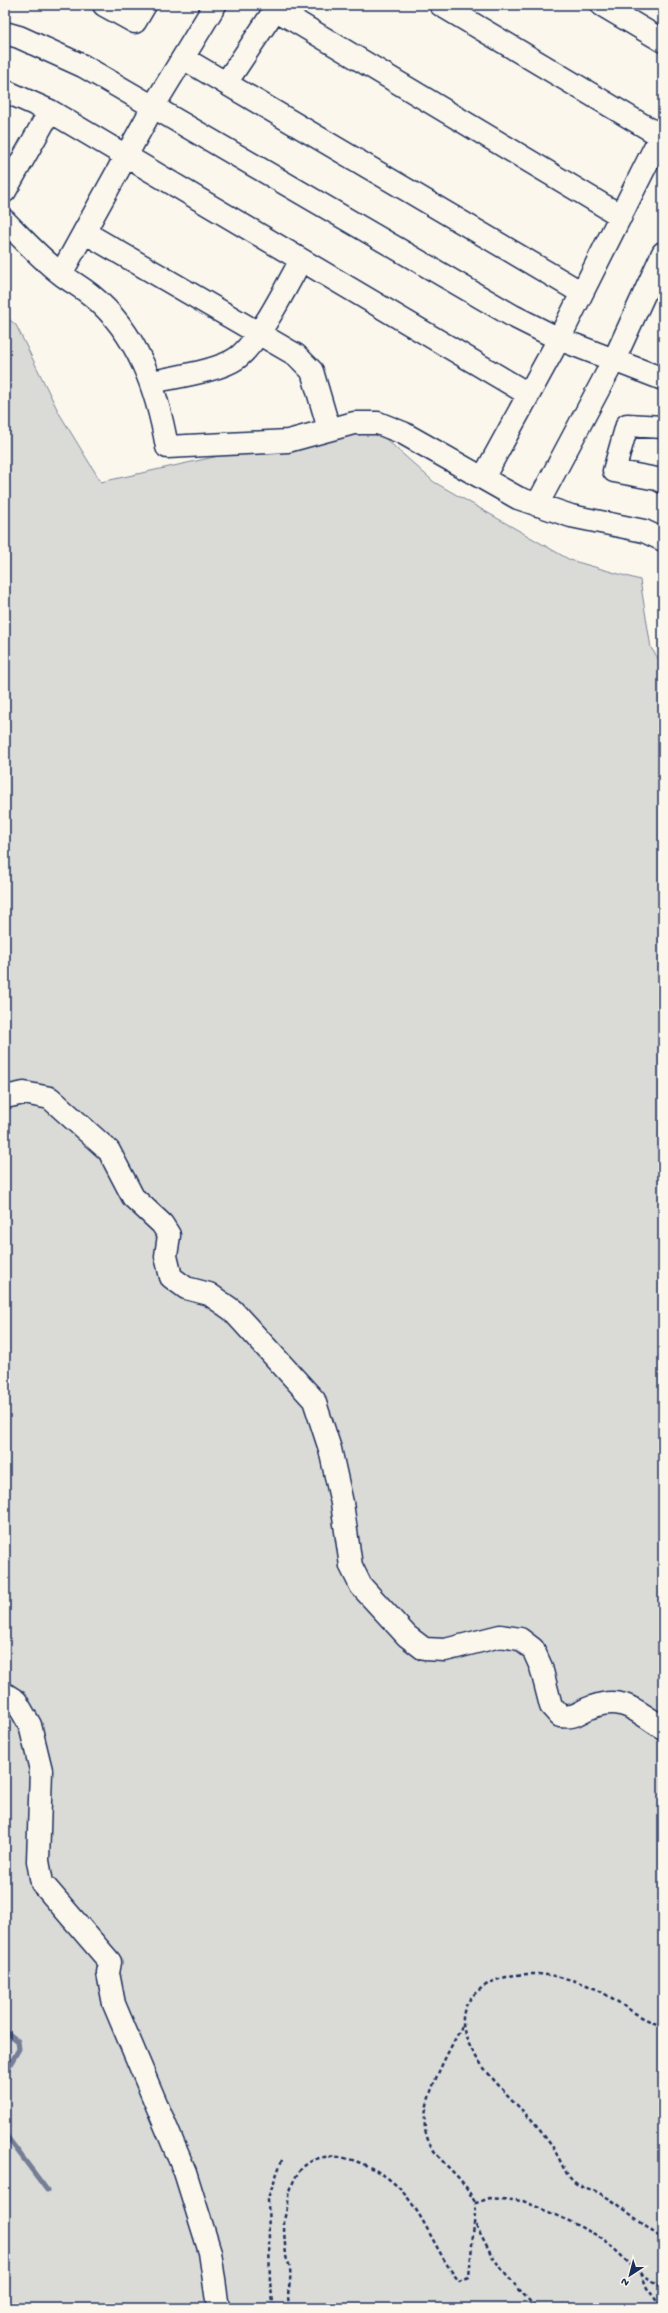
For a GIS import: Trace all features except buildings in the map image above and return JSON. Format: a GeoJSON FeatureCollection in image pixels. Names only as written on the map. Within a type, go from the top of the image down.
{"type":"FeatureCollection","features":[{"type":"Feature","properties":{"kind":"street"},"geometry":{"type":"LineString","coordinates":[[104,5],[135,22],[145,5]]}},
{"type":"Feature","properties":{"kind":"street"},"geometry":{"type":"LineString","coordinates":[[61,274],[153,107],[215,5]]}},
{"type":"Feature","properties":{"kind":"street"},"geometry":{"type":"LineString","coordinates":[[441,5],[662,134],[559,339],[483,478]]}},
{"type":"Feature","properties":{"kind":"street"},"geometry":{"type":"LineString","coordinates":[[602,5],[663,41]]}},
{"type":"Feature","properties":{"kind":"street"},"geometry":{"type":"LineString","coordinates":[[226,83],[276,7],[621,216]]}},
{"type":"Feature","properties":{"kind":"street"},"geometry":{"type":"LineString","coordinates":[[5,33],[19,37],[83,66],[500,308],[559,339],[663,379]]}},
{"type":"Feature","properties":{"kind":"street"},"geometry":{"type":"LineString","coordinates":[[183,58],[582,293]]}},
{"type":"Feature","properties":{"kind":"street"},"geometry":{"type":"LineString","coordinates":[[5,91],[50,111],[528,394]]}},
{"type":"Feature","properties":{"kind":"street"},"geometry":{"type":"LineString","coordinates":[[5,191],[50,111]]}},
{"type":"Feature","properties":{"kind":"street"},"geometry":{"type":"LineString","coordinates":[[5,221],[61,274],[91,295],[115,319],[136,350],[152,382],[161,412],[167,447],[288,441],[308,437],[329,429],[354,423],[378,423],[402,433],[518,498],[537,506],[571,516],[644,531],[663,540]]}},
{"type":"Feature","properties":{"kind":"street"},"geometry":{"type":"LineString","coordinates":[[84,232],[258,335],[296,355],[312,371],[329,429]]}},
{"type":"Feature","properties":{"kind":"street"},"geometry":{"type":"LineString","coordinates":[[537,506],[614,360],[663,253]]}},
{"type":"Feature","properties":{"kind":"street"},"geometry":{"type":"LineString","coordinates":[[152,382],[213,368],[237,358],[258,335],[301,260]]}},
{"type":"Feature","properties":{"kind":"street"},"geometry":{"type":"LineString","coordinates":[[663,427],[627,425],[614,471],[657,479],[663,482]]}},
{"type":"Feature","properties":{"kind":"street"},"geometry":{"type":"LineString","coordinates":[[5,1097],[24,1093],[50,1098],[109,1151],[133,1197],[162,1224],[169,1235],[166,1256],[171,1277],[186,1288],[209,1294],[232,1310],[314,1400],[330,1450],[342,1504],[351,1566],[361,1586],[407,1636],[424,1648],[445,1650],[500,1636],[520,1639],[533,1649],[540,1666],[551,1706],[560,1716],[573,1717],[591,1707],[611,1702],[626,1705],[663,1728]]}},
{"type":"Feature","properties":{"kind":"street"},"geometry":{"type":"LineString","coordinates":[[5,1694],[16,1701],[30,1725],[41,1770],[38,1861],[42,1884],[110,1962],[108,1973],[114,2004],[188,2179],[210,2252],[218,2308]]}},
{"type":"Feature","properties":{"kind":"path"},"geometry":{"type":"LineString","coordinates":[[663,2026],[635,2015],[604,1993],[564,1978],[530,1974],[489,1981],[468,2000],[462,2016],[462,2025],[474,2054],[497,2084],[537,2127],[554,2149],[573,2181],[620,2204],[643,2226],[663,2239]]}},
{"type":"Feature","properties":{"kind":"path"},"geometry":{"type":"LineString","coordinates":[[290,2308],[287,2290],[290,2282],[290,2269],[286,2256],[284,2224],[289,2192],[304,2164],[320,2157],[339,2158],[354,2162],[387,2178],[414,2206],[446,2265],[459,2281],[469,2277],[476,2203],[462,2182],[443,2163],[432,2147],[426,2135],[425,2123],[436,2077],[462,2025]]}},
{"type":"Feature","properties":{"kind":"path"},"geometry":{"type":"LineString","coordinates":[[274,2308],[270,2282],[268,2198],[283,2157]]}},
{"type":"Feature","properties":{"kind":"path"},"geometry":{"type":"LineString","coordinates":[[476,2203],[490,2198],[507,2199],[523,2201],[545,2210],[604,2239],[641,2273],[663,2288]]}},
{"type":"Feature","properties":{"kind":"path"},"geometry":{"type":"LineString","coordinates":[[475,2224],[492,2256],[506,2275],[536,2308]]}},
{"type":"Feature","properties":{"kind":"path"},"geometry":{"type":"LineString","coordinates":[[641,2273],[647,2288],[662,2308]]}},
{"type":"Feature","properties":{"kind":"shaded area"},"geometry":{"type":"Polygon","coordinates":[[[5,316],[16,325],[59,413],[101,482],[368,423],[434,482],[570,560],[640,580],[651,648],[663,665],[663,2308],[5,2308],[5,316]]]}},
{"type":"Feature","properties":{"kind":"waterway"},"geometry":{"type":"LineString","coordinates":[[5,2031],[18,2041],[19,2049],[5,2073]]}},
{"type":"Feature","properties":{"kind":"waterway"},"geometry":{"type":"LineString","coordinates":[[5,2134],[47,2190]]}}]}
